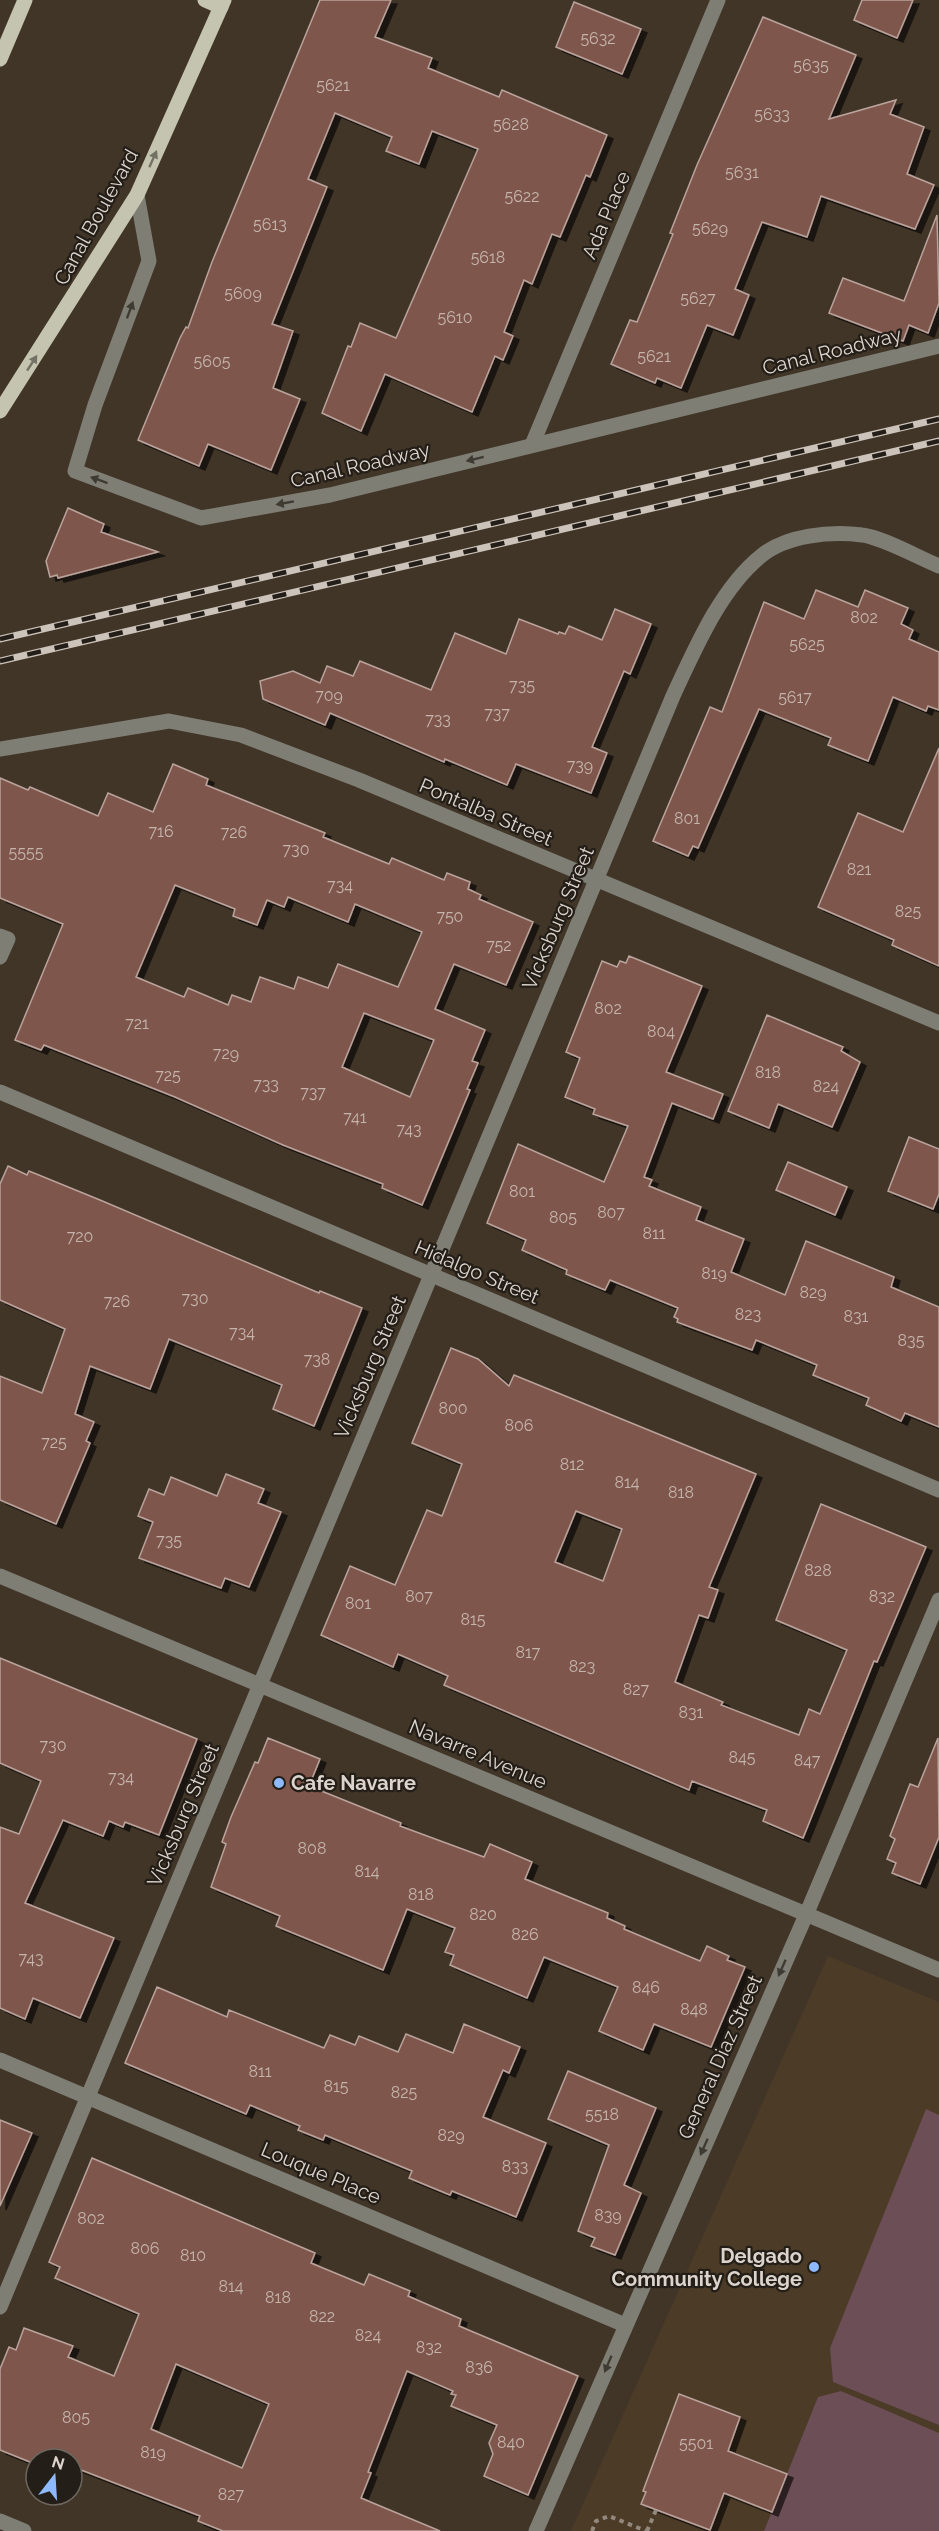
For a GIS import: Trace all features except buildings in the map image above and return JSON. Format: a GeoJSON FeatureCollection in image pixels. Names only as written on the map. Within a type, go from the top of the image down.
{"type":"FeatureCollection","features":[{"type":"Feature","properties":{"kind":"main road"},"geometry":{"type":"LineString","coordinates":[[0,59],[25,0]]}},
{"type":"Feature","properties":{"kind":"main road"},"geometry":{"type":"LineString","coordinates":[[205,0],[223,3]]}},
{"type":"Feature","properties":{"kind":"main road","name":"Canal Boulevard"},"geometry":{"type":"LineString","coordinates":[[0,411],[137,195],[223,3]]}},
{"type":"Feature","properties":{"kind":"street","name":"Ada Place"},"geometry":{"type":"LineString","coordinates":[[532,445],[718,0]]}},
{"type":"Feature","properties":{"kind":"street","name":"Canal Roadway"},"geometry":{"type":"LineString","coordinates":[[137,195],[149,261],[95,405],[75,471],[201,518],[330,495],[939,346]]}},
{"type":"Feature","properties":{"kind":"street","name":"Vicksburg Street"},"geometry":{"type":"LineString","coordinates":[[0,2307],[596,881],[706,626],[738,581],[762,555],[798,538],[822,533],[864,535],[939,566]]}},
{"type":"Feature","properties":{"kind":"street","name":"Pontalba Street"},"geometry":{"type":"LineString","coordinates":[[0,749],[169,721],[242,735],[359,780],[939,1023]]}},
{"type":"Feature","properties":{"kind":"street"},"geometry":{"type":"LineString","coordinates":[[0,936],[8,939],[0,957]]}},
{"type":"Feature","properties":{"kind":"street","name":"Hidalgo Street"},"geometry":{"type":"LineString","coordinates":[[0,1092],[939,1490]]}},
{"type":"Feature","properties":{"kind":"street","name":"Navarre Avenue"},"geometry":{"type":"LineString","coordinates":[[0,1576],[939,1970]]}},
{"type":"Feature","properties":{"kind":"street","name":"General Diaz Street"},"geometry":{"type":"LineString","coordinates":[[536,2531],[806,1915],[939,1600]]}},
{"type":"Feature","properties":{"kind":"street","name":"Louque Place"},"geometry":{"type":"LineString","coordinates":[[0,2060],[625,2325]]}},
{"type":"Feature","properties":{"kind":"street"},"geometry":{"type":"LineString","coordinates":[[0,2521],[24,2531]]}},
{"type":"Feature","properties":{"kind":"path"},"geometry":{"type":"LineString","coordinates":[[592,2531],[596,2521],[609,2516],[646,2531],[656,2510]]}},
{"type":"Feature","properties":{"kind":"shaded area","name":"Delgado Community College"},"geometry":{"type":"Polygon","coordinates":[[[828,1956],[939,2002],[939,2531],[571,2531],[828,1956]]]}},
{"type":"Feature","properties":{"kind":"shaded area"},"geometry":{"type":"Polygon","coordinates":[[[926,2109],[939,2115],[939,2425],[833,2382],[830,2348],[926,2109]]]}},
{"type":"Feature","properties":{"kind":"shaded area"},"geometry":{"type":"Polygon","coordinates":[[[841,2391],[939,2433],[939,2531],[764,2531],[818,2397],[841,2391]]]}},
{"type":"Feature","properties":{"kind":"railway"},"geometry":{"type":"LineString","coordinates":[[0,639],[939,419]]}},
{"type":"Feature","properties":{"kind":"railway"},"geometry":{"type":"LineString","coordinates":[[0,661],[939,441]]}},
{"type":"Feature","properties":{"kind":"place","name":"Cafe Navarre"},"geometry":{"type":"Point","coordinates":[279,1783]}},
{"type":"Feature","properties":{"kind":"place","name":"Delgado Community College"},"geometry":{"type":"Point","coordinates":[814,2267]}}]}
